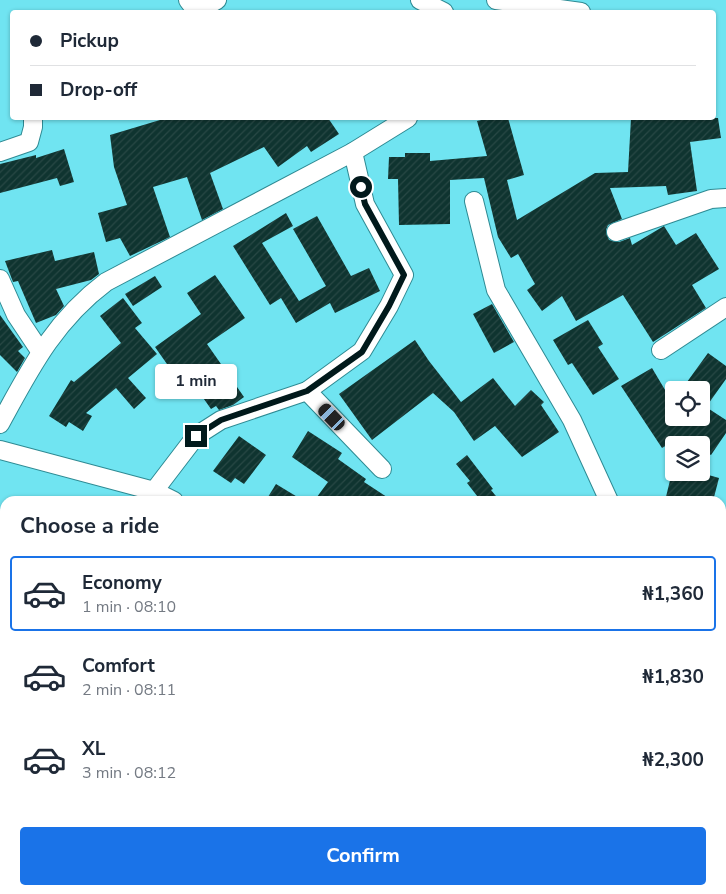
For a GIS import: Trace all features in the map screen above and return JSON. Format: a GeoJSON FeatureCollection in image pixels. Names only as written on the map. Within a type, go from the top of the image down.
{"type":"FeatureCollection","features":[{"type":"Feature","properties":{"kind":"street"},"geometry":{"type":"LineString","coordinates":[[200,10],[217,0]]}},
{"type":"Feature","properties":{"kind":"street"},"geometry":{"type":"LineString","coordinates":[[420,0],[440,10]]}},
{"type":"Feature","properties":{"kind":"street"},"geometry":{"type":"LineString","coordinates":[[496,0],[568,10]]}},
{"type":"Feature","properties":{"kind":"street"},"geometry":{"type":"LineString","coordinates":[[0,152],[29,142],[33,127],[32,120]]}},
{"type":"Feature","properties":{"kind":"street"},"geometry":{"type":"LineString","coordinates":[[0,424],[40,351],[70,314],[106,282],[353,152],[405,120]]}},
{"type":"Feature","properties":{"kind":"street"},"geometry":{"type":"LineString","coordinates":[[154,492],[196,436],[221,420],[307,391],[362,352],[389,306],[404,275],[365,204],[353,152]]}},
{"type":"Feature","properties":{"kind":"street"},"geometry":{"type":"LineString","coordinates":[[616,232],[711,199],[726,198]]}},
{"type":"Feature","properties":{"kind":"street"},"geometry":{"type":"LineString","coordinates":[[474,201],[496,290],[572,420],[607,496]]}},
{"type":"Feature","properties":{"kind":"street"},"geometry":{"type":"LineString","coordinates":[[0,280],[16,315],[40,351]]}},
{"type":"Feature","properties":{"kind":"street"},"geometry":{"type":"LineString","coordinates":[[661,350],[726,307]]}},
{"type":"Feature","properties":{"kind":"street"},"geometry":{"type":"LineString","coordinates":[[307,391],[382,469]]}},
{"type":"Feature","properties":{"kind":"street"},"geometry":{"type":"LineString","coordinates":[[0,450],[163,496]]}},
{"type":"Feature","properties":{"kind":"building"},"geometry":{"type":"Polygon","coordinates":[[[718,118],[721,138],[690,142],[697,191],[668,195],[666,186],[610,188],[622,219],[608,225],[606,230],[609,240],[619,242],[630,238],[632,245],[664,226],[676,245],[696,233],[719,269],[692,285],[706,308],[653,342],[623,295],[576,321],[562,296],[542,311],[527,290],[535,284],[518,254],[511,258],[498,237],[484,178],[450,180],[450,224],[399,225],[398,179],[388,179],[389,157],[405,157],[405,153],[430,153],[430,161],[487,156],[477,121],[509,120],[524,175],[507,180],[517,220],[595,173],[628,172],[631,120],[716,120],[718,118]]]}},
{"type":"Feature","properties":{"kind":"building"},"geometry":{"type":"Polygon","coordinates":[[[160,120],[329,120],[339,134],[311,152],[307,146],[278,167],[264,147],[210,173],[223,209],[202,220],[187,177],[153,187],[170,237],[130,256],[120,238],[106,242],[98,213],[127,205],[114,167],[110,135],[160,120]]]}},
{"type":"Feature","properties":{"kind":"building"},"geometry":{"type":"Polygon","coordinates":[[[64,149],[74,182],[60,186],[57,178],[0,193],[0,164],[36,155],[36,158],[64,149]]]}},
{"type":"Feature","properties":{"kind":"building"},"geometry":{"type":"Polygon","coordinates":[[[286,213],[293,226],[262,243],[299,301],[326,286],[293,229],[317,216],[351,276],[369,268],[380,291],[335,313],[330,303],[296,323],[281,298],[270,305],[233,246],[286,213]]]}},
{"type":"Feature","properties":{"kind":"building"},"geometry":{"type":"Polygon","coordinates":[[[52,250],[55,261],[94,252],[99,274],[91,280],[56,289],[64,306],[56,315],[36,323],[18,281],[13,282],[5,261],[52,250]]]}},
{"type":"Feature","properties":{"kind":"building"},"geometry":{"type":"Polygon","coordinates":[[[215,275],[245,318],[207,344],[244,397],[233,405],[219,410],[216,406],[211,409],[182,368],[174,374],[155,347],[201,314],[187,293],[215,275]]]}},
{"type":"Feature","properties":{"kind":"building"},"geometry":{"type":"Polygon","coordinates":[[[155,276],[162,287],[133,306],[125,294],[155,276]]]}},
{"type":"Feature","properties":{"kind":"building"},"geometry":{"type":"Polygon","coordinates":[[[123,298],[142,323],[135,328],[157,354],[128,378],[146,398],[134,409],[116,388],[86,413],[92,416],[83,431],[69,422],[66,427],[49,416],[71,380],[74,382],[121,343],[100,316],[123,298]]]}},
{"type":"Feature","properties":{"kind":"building"},"geometry":{"type":"Polygon","coordinates":[[[492,304],[514,342],[494,353],[473,314],[492,304]]]}},
{"type":"Feature","properties":{"kind":"building"},"geometry":{"type":"Polygon","coordinates":[[[0,315],[23,347],[18,351],[25,358],[17,372],[0,355],[0,315]]]}},
{"type":"Feature","properties":{"kind":"building"},"geometry":{"type":"Polygon","coordinates":[[[588,320],[603,344],[598,347],[619,379],[593,395],[572,363],[568,365],[553,340],[588,320]]]}},
{"type":"Feature","properties":{"kind":"building"},"geometry":{"type":"Polygon","coordinates":[[[415,340],[461,402],[493,378],[515,406],[531,390],[544,402],[541,405],[559,432],[522,457],[495,426],[474,441],[454,412],[433,393],[372,440],[339,394],[415,340]]]}},
{"type":"Feature","properties":{"kind":"building"},"geometry":{"type":"Polygon","coordinates":[[[708,353],[726,366],[726,379],[710,401],[710,381],[688,381],[708,353]]]}},
{"type":"Feature","properties":{"kind":"building"},"geometry":{"type":"Polygon","coordinates":[[[652,368],[665,390],[665,426],[710,426],[710,410],[726,420],[726,433],[711,455],[710,436],[665,436],[665,446],[662,448],[621,386],[652,368]]]}},
{"type":"Feature","properties":{"kind":"building"},"geometry":{"type":"Polygon","coordinates":[[[308,431],[342,453],[338,459],[366,479],[364,482],[385,496],[318,496],[328,482],[292,457],[308,431]]]}},
{"type":"Feature","properties":{"kind":"building"},"geometry":{"type":"Polygon","coordinates":[[[239,436],[266,455],[244,484],[235,478],[231,483],[213,471],[239,436]]]}},
{"type":"Feature","properties":{"kind":"building"},"geometry":{"type":"Polygon","coordinates":[[[467,455],[493,489],[491,490],[496,496],[477,496],[467,483],[470,481],[456,464],[467,455]]]}},
{"type":"Feature","properties":{"kind":"building"},"geometry":{"type":"Polygon","coordinates":[[[710,475],[719,478],[714,496],[666,496],[670,481],[710,481],[710,475]]]}},
{"type":"Feature","properties":{"kind":"building"},"geometry":{"type":"Polygon","coordinates":[[[276,484],[296,496],[269,496],[276,484]]]}},
{"type":"Feature","properties":{"kind":"route"},"geometry":{"type":"LineString","coordinates":[[196,436],[221,420],[307,391],[362,352],[389,306],[404,275],[365,204],[361,187]]}}]}
